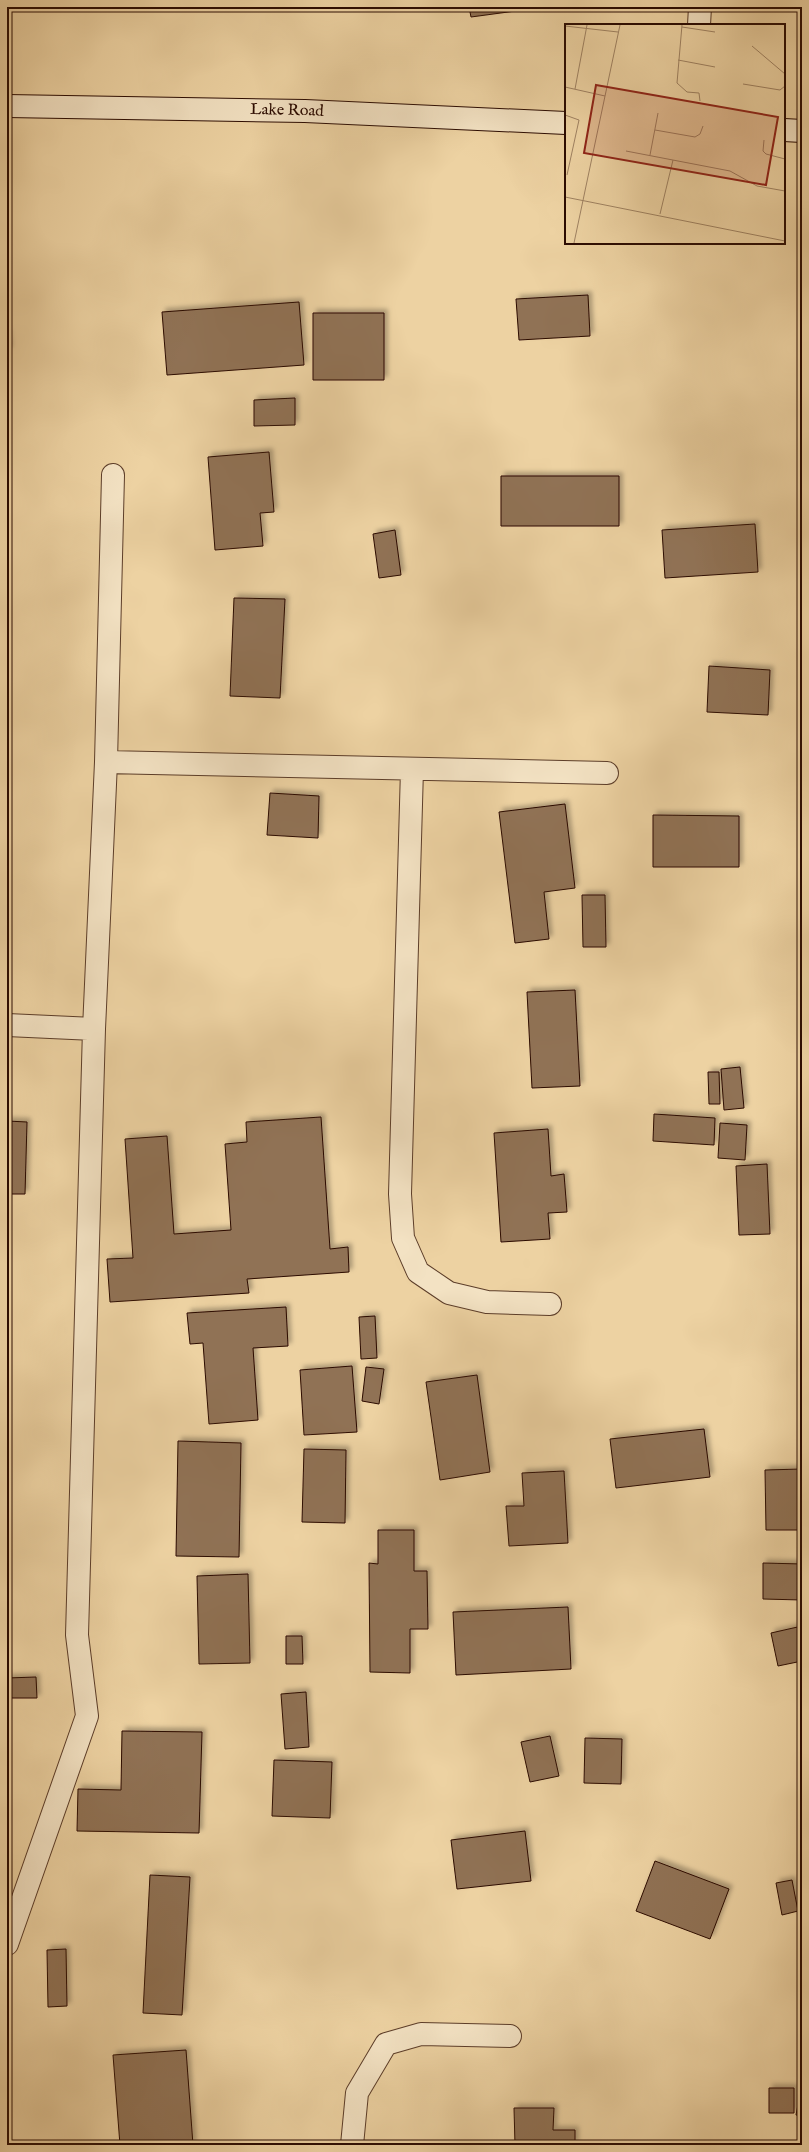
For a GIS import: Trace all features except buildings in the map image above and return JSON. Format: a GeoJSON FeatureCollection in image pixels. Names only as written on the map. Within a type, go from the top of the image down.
{"type":"FeatureCollection","features":[{"type":"Feature","properties":{"kind":"street"},"geometry":{"type":"LineString","coordinates":[[699,24],[700,7]]}},
{"type":"Feature","properties":{"kind":"street","name":"Lake Road"},"geometry":{"type":"LineString","coordinates":[[7,106],[305,111],[565,123]]}},
{"type":"Feature","properties":{"kind":"street"},"geometry":{"type":"LineString","coordinates":[[785,130],[802,131]]}},
{"type":"Feature","properties":{"kind":"street"},"geometry":{"type":"LineString","coordinates":[[7,1944],[87,1716],[77,1635],[94,1029],[106,762],[113,475]]}},
{"type":"Feature","properties":{"kind":"street"},"geometry":{"type":"LineString","coordinates":[[106,762],[607,773]]}},
{"type":"Feature","properties":{"kind":"street"},"geometry":{"type":"LineString","coordinates":[[412,769],[400,1194],[403,1238],[418,1272],[449,1293],[487,1302],[550,1304]]}},
{"type":"Feature","properties":{"kind":"street"},"geometry":{"type":"LineString","coordinates":[[7,1025],[94,1029]]}},
{"type":"Feature","properties":{"kind":"street"},"geometry":{"type":"LineString","coordinates":[[352,2145],[357,2093],[386,2044],[421,2034],[510,2036]]}}]}
